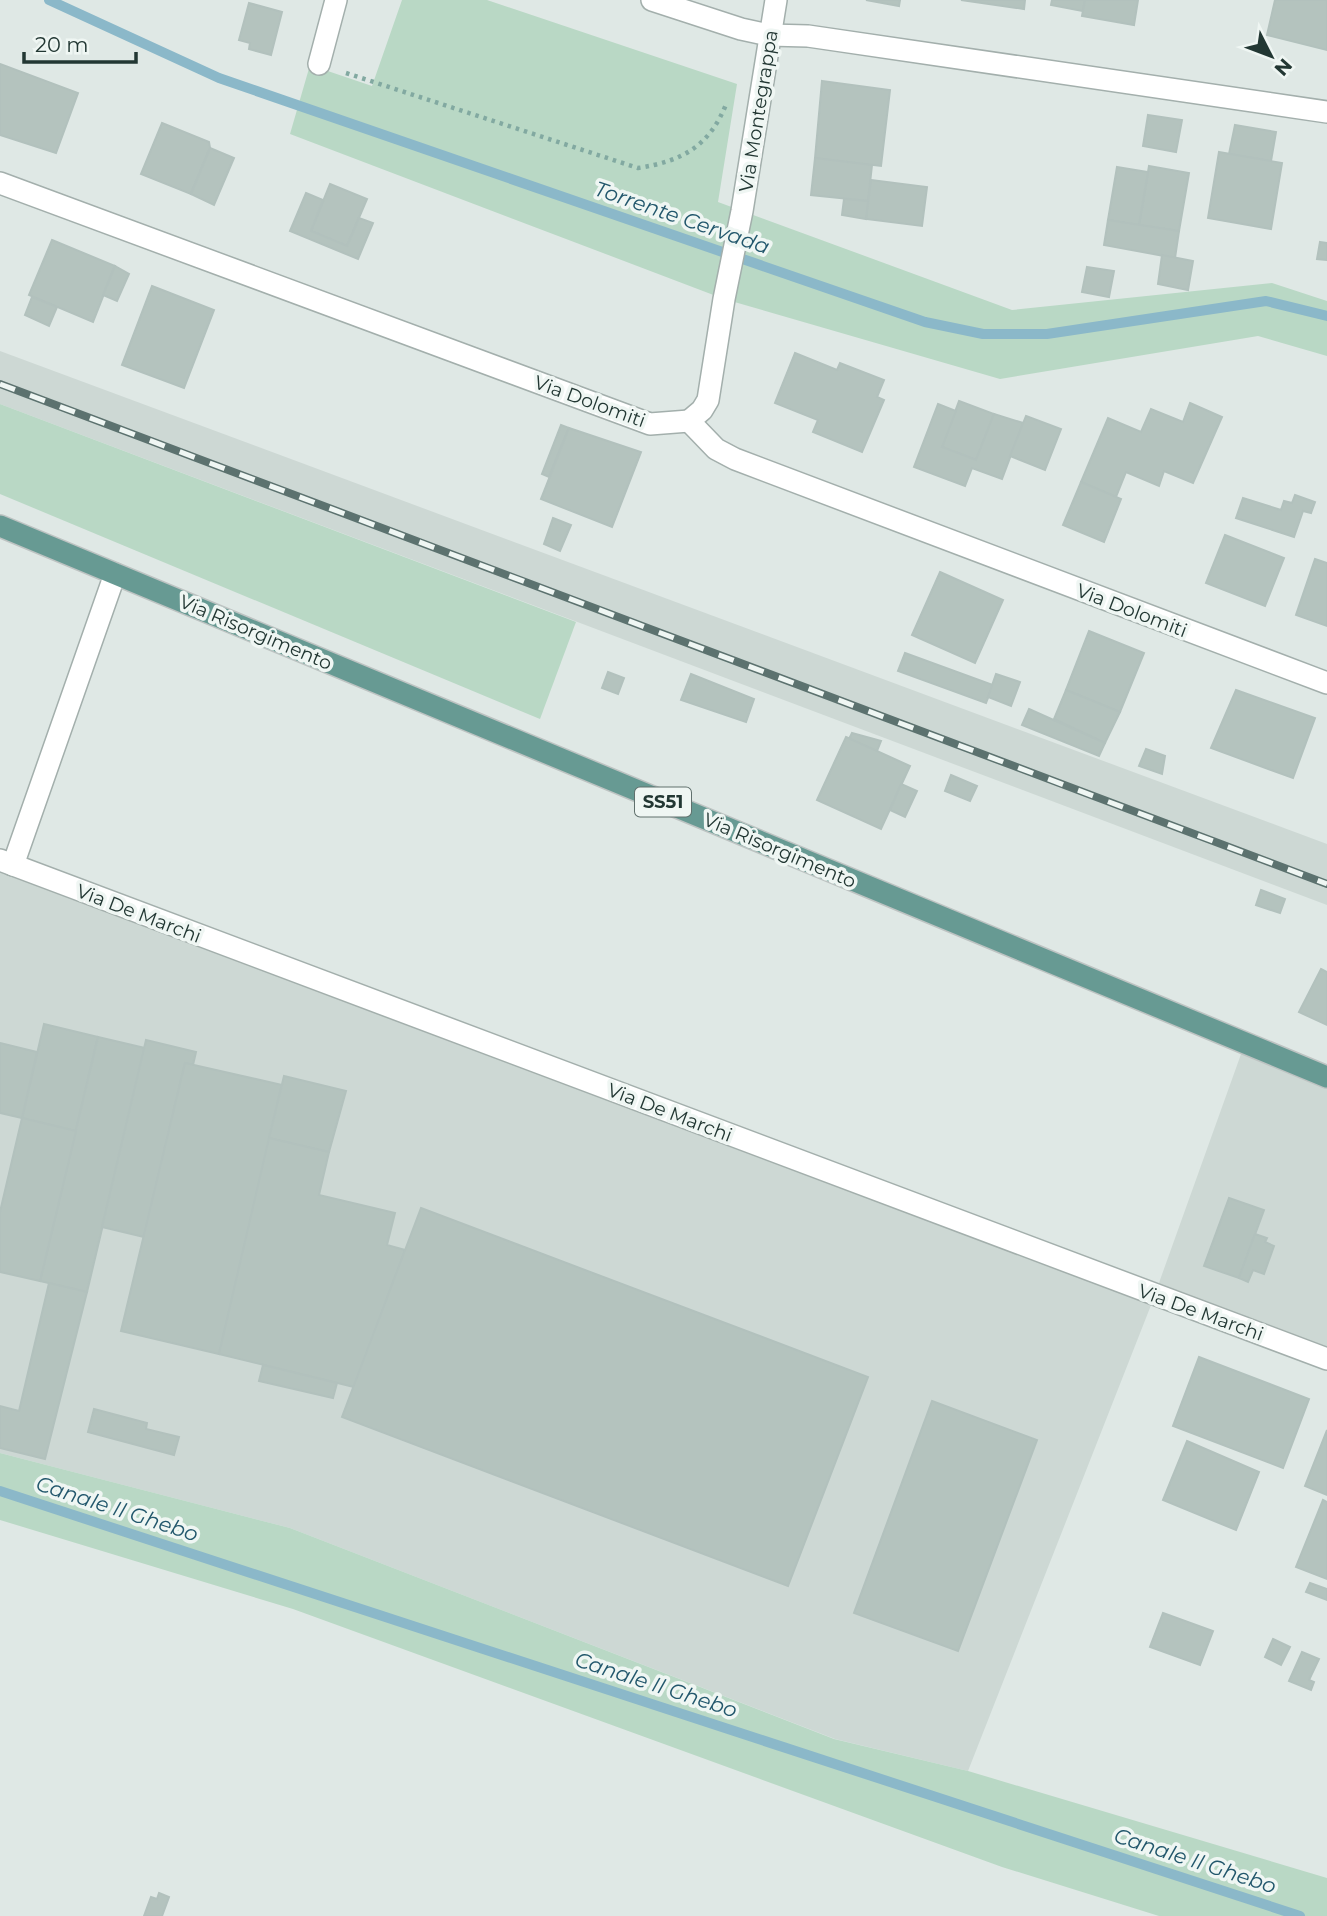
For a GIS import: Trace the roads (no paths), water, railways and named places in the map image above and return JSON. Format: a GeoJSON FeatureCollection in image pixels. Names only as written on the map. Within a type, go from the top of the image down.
{"type":"FeatureCollection","features":[{"type":"Feature","properties":{"kind":"main road","name":"Via Risorgimento"},"geometry":{"type":"LineString","coordinates":[[0,526],[1327,1077]]}},
{"type":"Feature","properties":{"kind":"street"},"geometry":{"type":"LineString","coordinates":[[318,64],[336,0]]}},
{"type":"Feature","properties":{"kind":"street"},"geometry":{"type":"LineString","coordinates":[[652,0],[741,29],[769,35],[808,36],[1327,112]]}},
{"type":"Feature","properties":{"kind":"street","name":"Via Montegrappa"},"geometry":{"type":"LineString","coordinates":[[689,421],[702,410],[708,400],[776,0]]}},
{"type":"Feature","properties":{"kind":"street","name":"Via Dolomiti"},"geometry":{"type":"LineString","coordinates":[[0,183],[650,424],[689,421],[716,449],[735,460],[1327,683]]}},
{"type":"Feature","properties":{"kind":"street","name":"Via De Marchi"},"geometry":{"type":"LineString","coordinates":[[115,574],[7,863],[1327,1359]]}},
{"type":"Feature","properties":{"kind":"waterway","name":"Torrente Cervada"},"geometry":{"type":"LineString","coordinates":[[49,0],[219,78],[925,322],[983,334],[1047,334],[1266,301],[1327,316]]}},
{"type":"Feature","properties":{"kind":"waterway","name":"Canale Il Ghebo"},"geometry":{"type":"LineString","coordinates":[[0,1491],[1300,1916]]}},
{"type":"Feature","properties":{"kind":"railway"},"geometry":{"type":"LineString","coordinates":[[0,384],[1327,884]]}}]}
